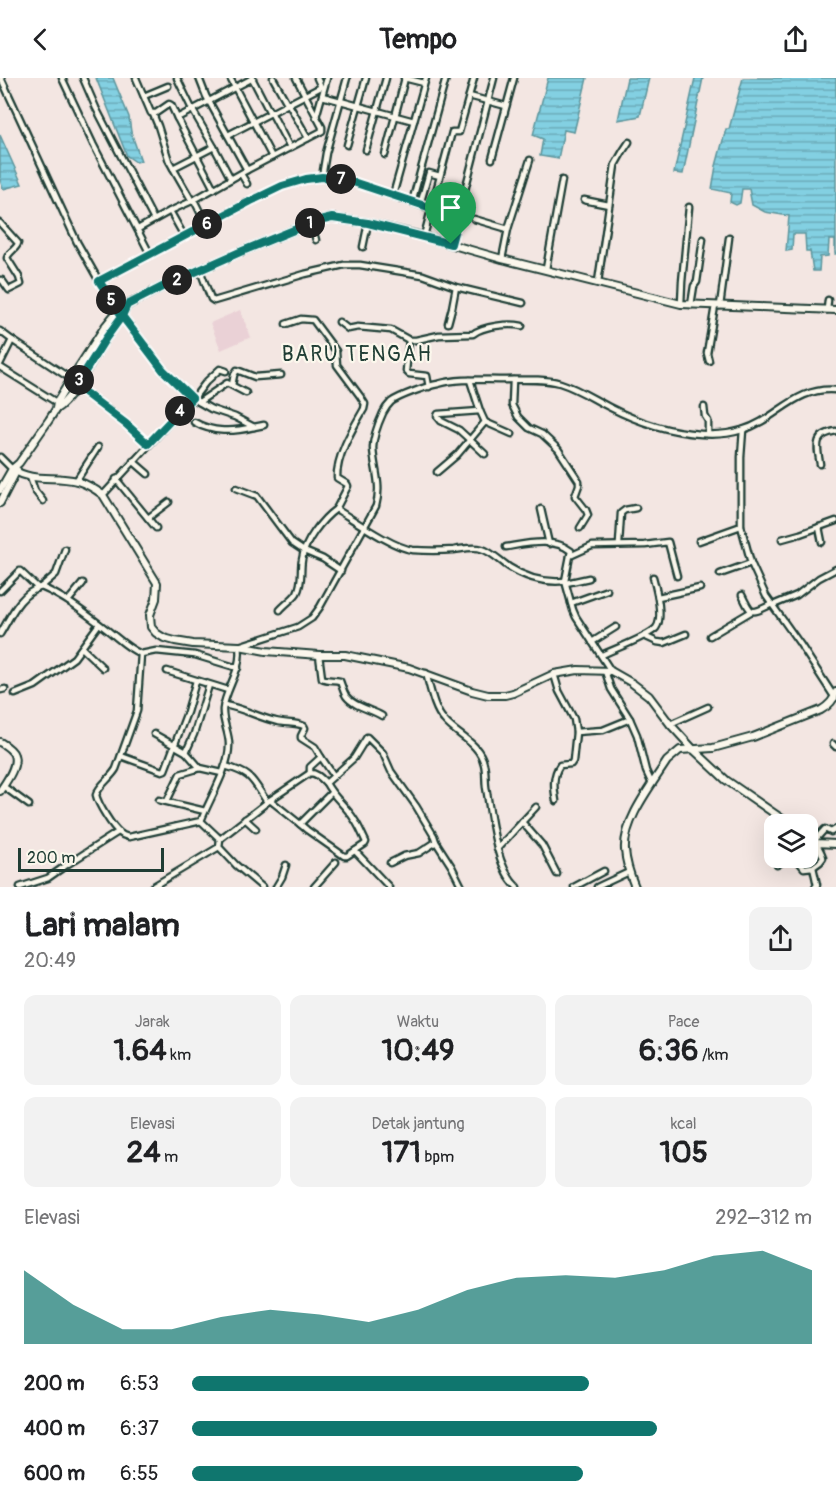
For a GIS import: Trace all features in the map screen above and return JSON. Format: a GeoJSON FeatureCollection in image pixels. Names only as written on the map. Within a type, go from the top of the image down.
{"type":"FeatureCollection","features":[{"type":"Feature","properties":{"kind":"main road"},"geometry":{"type":"LineString","coordinates":[[0,489],[58,405],[71,379],[106,325],[127,305],[200,270],[311,223],[332,218],[368,223],[681,304],[836,310]]}},
{"type":"Feature","properties":{"kind":"main road"},"geometry":{"type":"LineString","coordinates":[[58,405],[76,386],[120,313]]}},
{"type":"Feature","properties":{"kind":"main road"},"geometry":{"type":"LineString","coordinates":[[14,470],[30,477],[76,481],[92,487],[103,495],[157,582],[157,593],[149,621],[156,633],[164,638],[193,644],[239,646],[266,651],[345,655],[399,665],[488,695],[513,693],[554,674],[578,670],[608,671],[632,682],[649,696],[670,724],[726,780],[775,814]]}},
{"type":"Feature","properties":{"kind":"main road"},"geometry":{"type":"LineString","coordinates":[[0,503],[14,470]]}},
{"type":"Feature","properties":{"kind":"main road"},"geometry":{"type":"LineString","coordinates":[[635,887],[624,849],[626,831],[652,784],[674,754],[680,750],[713,748],[753,737],[821,710],[829,705],[835,695]]}},
{"type":"Feature","properties":{"kind":"main road"},"geometry":{"type":"LineString","coordinates":[[0,742],[10,749],[15,757],[14,766],[1,788]]}},
{"type":"Feature","properties":{"kind":"main road"},"geometry":{"type":"LineString","coordinates":[[818,843],[836,844]]}},
{"type":"Feature","properties":{"kind":"street"},"geometry":{"type":"LineString","coordinates":[[1,78],[77,242],[120,313],[163,370],[195,400],[254,427]]}},
{"type":"Feature","properties":{"kind":"street"},"geometry":{"type":"LineString","coordinates":[[62,78],[150,254]]}},
{"type":"Feature","properties":{"kind":"street"},"geometry":{"type":"LineString","coordinates":[[83,78],[154,220]]}},
{"type":"Feature","properties":{"kind":"street"},"geometry":{"type":"LineString","coordinates":[[136,78],[158,126],[169,161],[206,224]]}},
{"type":"Feature","properties":{"kind":"street"},"geometry":{"type":"LineString","coordinates":[[177,78],[231,179]]}},
{"type":"Feature","properties":{"kind":"street"},"geometry":{"type":"LineString","coordinates":[[199,78],[209,101],[248,170]]}},
{"type":"Feature","properties":{"kind":"street"},"geometry":{"type":"LineString","coordinates":[[230,78],[272,157]]}},
{"type":"Feature","properties":{"kind":"street"},"geometry":{"type":"LineString","coordinates":[[177,118],[252,78],[290,147]]}},
{"type":"Feature","properties":{"kind":"street"},"geometry":{"type":"LineString","coordinates":[[273,78],[308,138]]}},
{"type":"Feature","properties":{"kind":"street"},"geometry":{"type":"LineString","coordinates":[[138,229],[322,131],[296,78]]}},
{"type":"Feature","properties":{"kind":"street"},"geometry":{"type":"LineString","coordinates":[[228,135],[321,87],[317,78]]}},
{"type":"Feature","properties":{"kind":"street"},"geometry":{"type":"LineString","coordinates":[[316,117],[327,78]]}},
{"type":"Feature","properties":{"kind":"street"},"geometry":{"type":"LineString","coordinates":[[322,177],[347,78]]}},
{"type":"Feature","properties":{"kind":"street"},"geometry":{"type":"LineString","coordinates":[[347,145],[366,78]]}},
{"type":"Feature","properties":{"kind":"street"},"geometry":{"type":"LineString","coordinates":[[366,150],[386,78]]}},
{"type":"Feature","properties":{"kind":"street"},"geometry":{"type":"LineString","coordinates":[[385,155],[405,78],[425,81],[393,195]]}},
{"type":"Feature","properties":{"kind":"street"},"geometry":{"type":"LineString","coordinates":[[412,202],[446,78]]}},
{"type":"Feature","properties":{"kind":"street"},"geometry":{"type":"LineString","coordinates":[[424,237],[452,132],[458,132],[474,78]]}},
{"type":"Feature","properties":{"kind":"street"},"geometry":{"type":"LineString","coordinates":[[451,244],[494,78]]}},
{"type":"Feature","properties":{"kind":"street"},"geometry":{"type":"LineString","coordinates":[[492,159],[514,78]]}},
{"type":"Feature","properties":{"kind":"street"},"geometry":{"type":"LineString","coordinates":[[144,96],[168,86]]}},
{"type":"Feature","properties":{"kind":"street"},"geometry":{"type":"LineString","coordinates":[[322,96],[414,122]]}},
{"type":"Feature","properties":{"kind":"street"},"geometry":{"type":"LineString","coordinates":[[469,96],[506,106]]}},
{"type":"Feature","properties":{"kind":"street"},"geometry":{"type":"LineString","coordinates":[[153,114],[171,105],[214,189]]}},
{"type":"Feature","properties":{"kind":"street"},"geometry":{"type":"LineString","coordinates":[[598,282],[615,165],[629,142]]}},
{"type":"Feature","properties":{"kind":"street"},"geometry":{"type":"LineString","coordinates":[[173,168],[214,147]]}},
{"type":"Feature","properties":{"kind":"street"},"geometry":{"type":"LineString","coordinates":[[502,259],[508,229],[530,160]]}},
{"type":"Feature","properties":{"kind":"street"},"geometry":{"type":"LineString","coordinates":[[420,172],[440,176]]}},
{"type":"Feature","properties":{"kind":"street"},"geometry":{"type":"LineString","coordinates":[[420,205],[429,173]]}},
{"type":"Feature","properties":{"kind":"street"},"geometry":{"type":"LineString","coordinates":[[241,174],[247,184]]}},
{"type":"Feature","properties":{"kind":"street"},"geometry":{"type":"LineString","coordinates":[[99,281],[282,186],[306,179],[322,177],[344,179],[431,208]]}},
{"type":"Feature","properties":{"kind":"street"},"geometry":{"type":"LineString","coordinates":[[546,269],[562,180]]}},
{"type":"Feature","properties":{"kind":"street"},"geometry":{"type":"LineString","coordinates":[[434,200],[461,206]]}},
{"type":"Feature","properties":{"kind":"street"},"geometry":{"type":"LineString","coordinates":[[584,200],[609,205]]}},
{"type":"Feature","properties":{"kind":"street"},"geometry":{"type":"LineString","coordinates":[[681,304],[689,207]]}},
{"type":"Feature","properties":{"kind":"street"},"geometry":{"type":"LineString","coordinates":[[170,212],[184,236]]}},
{"type":"Feature","properties":{"kind":"street"},"geometry":{"type":"LineString","coordinates":[[474,219],[508,229]]}},
{"type":"Feature","properties":{"kind":"street"},"geometry":{"type":"LineString","coordinates":[[0,223],[18,243],[7,258],[21,284],[9,290],[0,280]]}},
{"type":"Feature","properties":{"kind":"street"},"geometry":{"type":"LineString","coordinates":[[311,223],[316,240]]}},
{"type":"Feature","properties":{"kind":"street"},"geometry":{"type":"LineString","coordinates":[[363,247],[368,223]]}},
{"type":"Feature","properties":{"kind":"street"},"geometry":{"type":"LineString","coordinates":[[709,362],[707,353],[729,238]]}},
{"type":"Feature","properties":{"kind":"street"},"geometry":{"type":"LineString","coordinates":[[691,305],[703,239]]}},
{"type":"Feature","properties":{"kind":"street"},"geometry":{"type":"LineString","coordinates":[[200,270],[211,299],[214,301],[304,274],[344,265],[360,265],[423,276],[523,303]]}},
{"type":"Feature","properties":{"kind":"street"},"geometry":{"type":"LineString","coordinates":[[448,323],[456,286]]}},
{"type":"Feature","properties":{"kind":"street"},"geometry":{"type":"LineString","coordinates":[[827,310],[828,300]]}},
{"type":"Feature","properties":{"kind":"street"},"geometry":{"type":"LineString","coordinates":[[280,610],[294,597],[299,587],[304,551],[313,533],[336,509],[348,486],[337,478],[337,472],[345,446],[365,404],[337,365],[336,351],[313,320],[301,319],[286,324]]}},
{"type":"Feature","properties":{"kind":"street"},"geometry":{"type":"LineString","coordinates":[[339,322],[348,329],[358,327],[391,330],[409,340],[439,335],[473,334],[496,326],[514,324],[522,326]]}},
{"type":"Feature","properties":{"kind":"street"},"geometry":{"type":"LineString","coordinates":[[0,331],[71,379]]}},
{"type":"Feature","properties":{"kind":"street"},"geometry":{"type":"LineString","coordinates":[[12,340],[0,366],[58,405]]}},
{"type":"Feature","properties":{"kind":"street"},"geometry":{"type":"LineString","coordinates":[[409,340],[406,371],[409,374],[427,376],[429,387]]}},
{"type":"Feature","properties":{"kind":"street"},"geometry":{"type":"LineString","coordinates":[[195,400],[206,382],[220,369],[225,371]]}},
{"type":"Feature","properties":{"kind":"street"},"geometry":{"type":"LineString","coordinates":[[232,385],[237,370],[258,378],[281,375]]}},
{"type":"Feature","properties":{"kind":"street"},"geometry":{"type":"LineString","coordinates":[[470,380],[485,422],[512,434]]}},
{"type":"Feature","properties":{"kind":"street"},"geometry":{"type":"LineString","coordinates":[[201,821],[225,766],[230,748],[223,711],[228,690],[238,668],[241,655],[239,646],[298,627],[321,607],[376,506],[379,485],[374,448],[375,434],[380,420],[396,399],[438,383],[470,380],[557,382],[573,387],[636,420],[657,427],[681,432],[723,434],[742,430],[768,417],[795,398],[823,390],[836,390]]}},
{"type":"Feature","properties":{"kind":"street"},"geometry":{"type":"LineString","coordinates":[[513,380],[512,405],[518,417],[529,428],[542,434],[558,448],[579,481],[575,496],[588,515],[580,528]]}},
{"type":"Feature","properties":{"kind":"street"},"geometry":{"type":"LineString","coordinates":[[103,495],[148,444],[195,400],[224,383],[246,393]]}},
{"type":"Feature","properties":{"kind":"street"},"geometry":{"type":"LineString","coordinates":[[76,386],[148,444]]}},
{"type":"Feature","properties":{"kind":"street"},"geometry":{"type":"LineString","coordinates":[[704,407],[708,421],[708,434]]}},
{"type":"Feature","properties":{"kind":"street"},"geometry":{"type":"LineString","coordinates":[[480,411],[438,414],[437,416],[441,421],[459,430],[485,454]]}},
{"type":"Feature","properties":{"kind":"street"},"geometry":{"type":"LineString","coordinates":[[194,422],[209,429],[226,431],[264,425]]}},
{"type":"Feature","properties":{"kind":"street"},"geometry":{"type":"LineString","coordinates":[[437,472],[457,455],[485,422]]}},
{"type":"Feature","properties":{"kind":"street"},"geometry":{"type":"LineString","coordinates":[[742,430],[741,526],[751,564],[766,596],[835,695]]}},
{"type":"Feature","properties":{"kind":"street"},"geometry":{"type":"LineString","coordinates":[[820,464],[818,441],[824,434],[836,431]]}},
{"type":"Feature","properties":{"kind":"street"},"geometry":{"type":"LineString","coordinates":[[76,481],[98,447]]}},
{"type":"Feature","properties":{"kind":"street"},"geometry":{"type":"LineString","coordinates":[[0,457],[14,470]]}},
{"type":"Feature","properties":{"kind":"street"},"geometry":{"type":"LineString","coordinates":[[133,461],[147,474]]}},
{"type":"Feature","properties":{"kind":"street"},"geometry":{"type":"LineString","coordinates":[[30,477],[35,492],[43,501]]}},
{"type":"Feature","properties":{"kind":"street"},"geometry":{"type":"LineString","coordinates":[[116,479],[156,528]]}},
{"type":"Feature","properties":{"kind":"street"},"geometry":{"type":"LineString","coordinates":[[236,488],[257,496],[288,539],[304,551],[323,559],[341,571]]}},
{"type":"Feature","properties":{"kind":"street"},"geometry":{"type":"LineString","coordinates":[[148,518],[169,502]]}},
{"type":"Feature","properties":{"kind":"street"},"geometry":{"type":"LineString","coordinates":[[619,544],[621,513],[636,508]]}},
{"type":"Feature","properties":{"kind":"street"},"geometry":{"type":"LineString","coordinates":[[336,509],[364,528],[406,549],[479,548],[530,578],[555,582],[589,578]]}},
{"type":"Feature","properties":{"kind":"street"},"geometry":{"type":"LineString","coordinates":[[541,509],[549,544]]}},
{"type":"Feature","properties":{"kind":"street"},"geometry":{"type":"LineString","coordinates":[[782,539],[836,521]]}},
{"type":"Feature","properties":{"kind":"street"},"geometry":{"type":"LineString","coordinates":[[699,541],[741,526]]}},
{"type":"Feature","properties":{"kind":"street"},"geometry":{"type":"LineString","coordinates":[[819,527],[822,542]]}},
{"type":"Feature","properties":{"kind":"street"},"geometry":{"type":"LineString","coordinates":[[570,556],[592,546],[668,542],[677,576]]}},
{"type":"Feature","properties":{"kind":"street"},"geometry":{"type":"LineString","coordinates":[[506,547],[528,543],[549,544],[568,548],[571,551],[566,582],[571,603],[576,617],[602,655],[608,671],[611,690],[630,719],[652,784]]}},
{"type":"Feature","properties":{"kind":"street"},"geometry":{"type":"LineString","coordinates":[[0,634],[19,601],[56,574],[65,549]]}},
{"type":"Feature","properties":{"kind":"street"},"geometry":{"type":"LineString","coordinates":[[720,574],[751,564]]}},
{"type":"Feature","properties":{"kind":"street"},"geometry":{"type":"LineString","coordinates":[[710,636],[752,611],[758,611],[797,596],[836,568]]}},
{"type":"Feature","properties":{"kind":"street"},"geometry":{"type":"LineString","coordinates":[[0,591],[20,572],[39,588],[68,601],[129,649],[141,654],[156,651],[195,655],[238,668]]}},
{"type":"Feature","properties":{"kind":"street"},"geometry":{"type":"LineString","coordinates":[[602,655],[656,628],[658,597],[653,577]]}},
{"type":"Feature","properties":{"kind":"street"},"geometry":{"type":"LineString","coordinates":[[68,601],[83,583]]}},
{"type":"Feature","properties":{"kind":"street"},"geometry":{"type":"LineString","coordinates":[[658,597],[700,588]]}},
{"type":"Feature","properties":{"kind":"street"},"geometry":{"type":"LineString","coordinates":[[571,603],[608,590]]}},
{"type":"Feature","properties":{"kind":"street"},"geometry":{"type":"LineString","coordinates":[[742,595],[749,610],[752,611]]}},
{"type":"Feature","properties":{"kind":"street"},"geometry":{"type":"LineString","coordinates":[[15,694],[25,691],[51,675],[74,657],[99,624]]}},
{"type":"Feature","properties":{"kind":"street"},"geometry":{"type":"LineString","coordinates":[[592,642],[616,627]]}},
{"type":"Feature","properties":{"kind":"street"},"geometry":{"type":"LineString","coordinates":[[644,636],[660,643],[686,634]]}},
{"type":"Feature","properties":{"kind":"street"},"geometry":{"type":"LineString","coordinates":[[82,648],[103,668]]}},
{"type":"Feature","properties":{"kind":"street"},"geometry":{"type":"LineString","coordinates":[[141,654],[137,711],[112,776],[96,795],[101,808],[118,832],[129,837],[201,821]]}},
{"type":"Feature","properties":{"kind":"street"},"geometry":{"type":"LineString","coordinates":[[319,655],[322,678],[327,681],[340,681],[346,695],[353,703],[382,716]]}},
{"type":"Feature","properties":{"kind":"street"},"geometry":{"type":"LineString","coordinates":[[167,671],[209,686],[228,690]]}},
{"type":"Feature","properties":{"kind":"street"},"geometry":{"type":"LineString","coordinates":[[426,673],[442,719],[474,744],[484,763],[497,849],[503,866],[517,887]]}},
{"type":"Feature","properties":{"kind":"street"},"geometry":{"type":"LineString","coordinates":[[554,674],[574,719],[576,732],[573,761],[571,764],[560,765],[556,770],[554,784],[556,801]]}},
{"type":"Feature","properties":{"kind":"street"},"geometry":{"type":"LineString","coordinates":[[121,756],[162,771],[166,768],[196,681]]}},
{"type":"Feature","properties":{"kind":"street"},"geometry":{"type":"LineString","coordinates":[[186,752],[209,686]]}},
{"type":"Feature","properties":{"kind":"street"},"geometry":{"type":"LineString","coordinates":[[224,705],[244,709],[281,723],[302,725],[305,728],[302,738],[315,747],[334,776]]}},
{"type":"Feature","properties":{"kind":"street"},"geometry":{"type":"LineString","coordinates":[[670,724],[708,707]]}},
{"type":"Feature","properties":{"kind":"street"},"geometry":{"type":"LineString","coordinates":[[576,732],[603,730],[630,719]]}},
{"type":"Feature","properties":{"kind":"street"},"geometry":{"type":"LineString","coordinates":[[154,734],[186,752],[200,768]]}},
{"type":"Feature","properties":{"kind":"street"},"geometry":{"type":"LineString","coordinates":[[326,783],[354,758],[367,737],[383,753],[391,771],[434,836],[462,887]]}},
{"type":"Feature","properties":{"kind":"street"},"geometry":{"type":"LineString","coordinates":[[310,773],[311,765],[321,757]]}},
{"type":"Feature","properties":{"kind":"street"},"geometry":{"type":"LineString","coordinates":[[225,766],[240,770],[250,777],[268,801],[342,855],[348,856],[364,846],[366,842],[356,820],[331,793],[326,783],[321,777],[310,773],[268,801],[220,839],[219,847],[236,866],[262,887]]}},
{"type":"Feature","properties":{"kind":"street"},"geometry":{"type":"LineString","coordinates":[[167,801],[180,774],[200,768],[222,773]]}},
{"type":"Feature","properties":{"kind":"street"},"geometry":{"type":"LineString","coordinates":[[1,788],[28,805]]}},
{"type":"Feature","properties":{"kind":"street"},"geometry":{"type":"LineString","coordinates":[[300,824],[331,793]]}},
{"type":"Feature","properties":{"kind":"street"},"geometry":{"type":"LineString","coordinates":[[159,800],[205,812]]}},
{"type":"Feature","properties":{"kind":"street"},"geometry":{"type":"LineString","coordinates":[[497,849],[536,807]]}},
{"type":"Feature","properties":{"kind":"street"},"geometry":{"type":"LineString","coordinates":[[245,819],[256,829]]}},
{"type":"Feature","properties":{"kind":"street"},"geometry":{"type":"LineString","coordinates":[[201,821],[220,839]]}},
{"type":"Feature","properties":{"kind":"street"},"geometry":{"type":"LineString","coordinates":[[522,822],[542,845],[557,874]]}},
{"type":"Feature","properties":{"kind":"street"},"geometry":{"type":"LineString","coordinates":[[818,837],[825,829],[831,832],[836,830]]}},
{"type":"Feature","properties":{"kind":"street"},"geometry":{"type":"LineString","coordinates":[[20,887],[48,878],[118,832]]}},
{"type":"Feature","properties":{"kind":"street"},"geometry":{"type":"LineString","coordinates":[[390,863],[404,856],[419,853],[436,842]]}},
{"type":"Feature","properties":{"kind":"street"},"geometry":{"type":"LineString","coordinates":[[818,846],[823,858],[818,863]]}},
{"type":"Feature","properties":{"kind":"street"},"geometry":{"type":"LineString","coordinates":[[152,887],[219,847]]}},
{"type":"Feature","properties":{"kind":"street"},"geometry":{"type":"LineString","coordinates":[[356,851],[389,887]]}},
{"type":"Feature","properties":{"kind":"street"},"geometry":{"type":"LineString","coordinates":[[314,887],[336,862]]}},
{"type":"Feature","properties":{"kind":"street"},"geometry":{"type":"LineString","coordinates":[[276,887],[286,865]]}},
{"type":"Feature","properties":{"kind":"street"},"geometry":{"type":"LineString","coordinates":[[813,868],[817,885],[815,887]]}},
{"type":"Feature","properties":{"kind":"street"},"geometry":{"type":"LineString","coordinates":[[574,887],[604,871]]}},
{"type":"Feature","properties":{"kind":"street"},"geometry":{"type":"LineString","coordinates":[[597,887],[629,872]]}},
{"type":"Feature","properties":{"kind":"street"},"geometry":{"type":"LineString","coordinates":[[164,880],[168,887]]}},
{"type":"Feature","properties":{"kind":"shaded area"},"geometry":{"type":"Polygon","coordinates":[[[240,310],[251,337],[221,350],[210,323],[240,310]]]}},
{"type":"Feature","properties":{"kind":"water"},"geometry":{"type":"Polygon","coordinates":[[[96,78],[113,78],[129,117],[131,132],[141,161],[136,162],[127,156],[96,78]]]}},
{"type":"Feature","properties":{"kind":"water"},"geometry":{"type":"Polygon","coordinates":[[[548,78],[587,78],[574,132],[564,130],[558,159],[540,156],[543,139],[533,135],[548,78]]]}},
{"type":"Feature","properties":{"kind":"water"},"geometry":{"type":"Polygon","coordinates":[[[627,78],[649,78],[640,116],[618,120],[627,78]]]}},
{"type":"Feature","properties":{"kind":"water"},"geometry":{"type":"Polygon","coordinates":[[[695,78],[703,78],[683,174],[674,173],[695,78]]]}},
{"type":"Feature","properties":{"kind":"water"},"geometry":{"type":"Polygon","coordinates":[[[743,78],[836,78],[836,254],[835,240],[829,240],[828,256],[820,257],[819,271],[813,271],[810,251],[806,251],[805,234],[793,234],[792,250],[786,251],[789,216],[765,212],[752,205],[749,189],[742,189],[740,203],[736,205],[730,202],[731,193],[712,189],[726,129],[729,129],[743,78]]]}},
{"type":"Feature","properties":{"kind":"water"},"geometry":{"type":"Polygon","coordinates":[[[0,135],[22,184],[3,189],[0,180],[0,135]]]}},
{"type":"Feature","properties":{"kind":"district","name":"BARU TENGAH"},"geometry":{"type":"Point","coordinates":[357,354]}},
{"type":"Feature","properties":{"kind":"route"},"geometry":{"type":"LineString","coordinates":[[451,244],[368,223],[332,218],[311,223],[168,284],[127,305],[122,316],[76,386],[148,444],[192,398],[163,370],[122,316],[99,281],[223,214],[282,186],[306,179],[338,178],[431,208],[434,200],[461,206],[451,244]]}}]}
